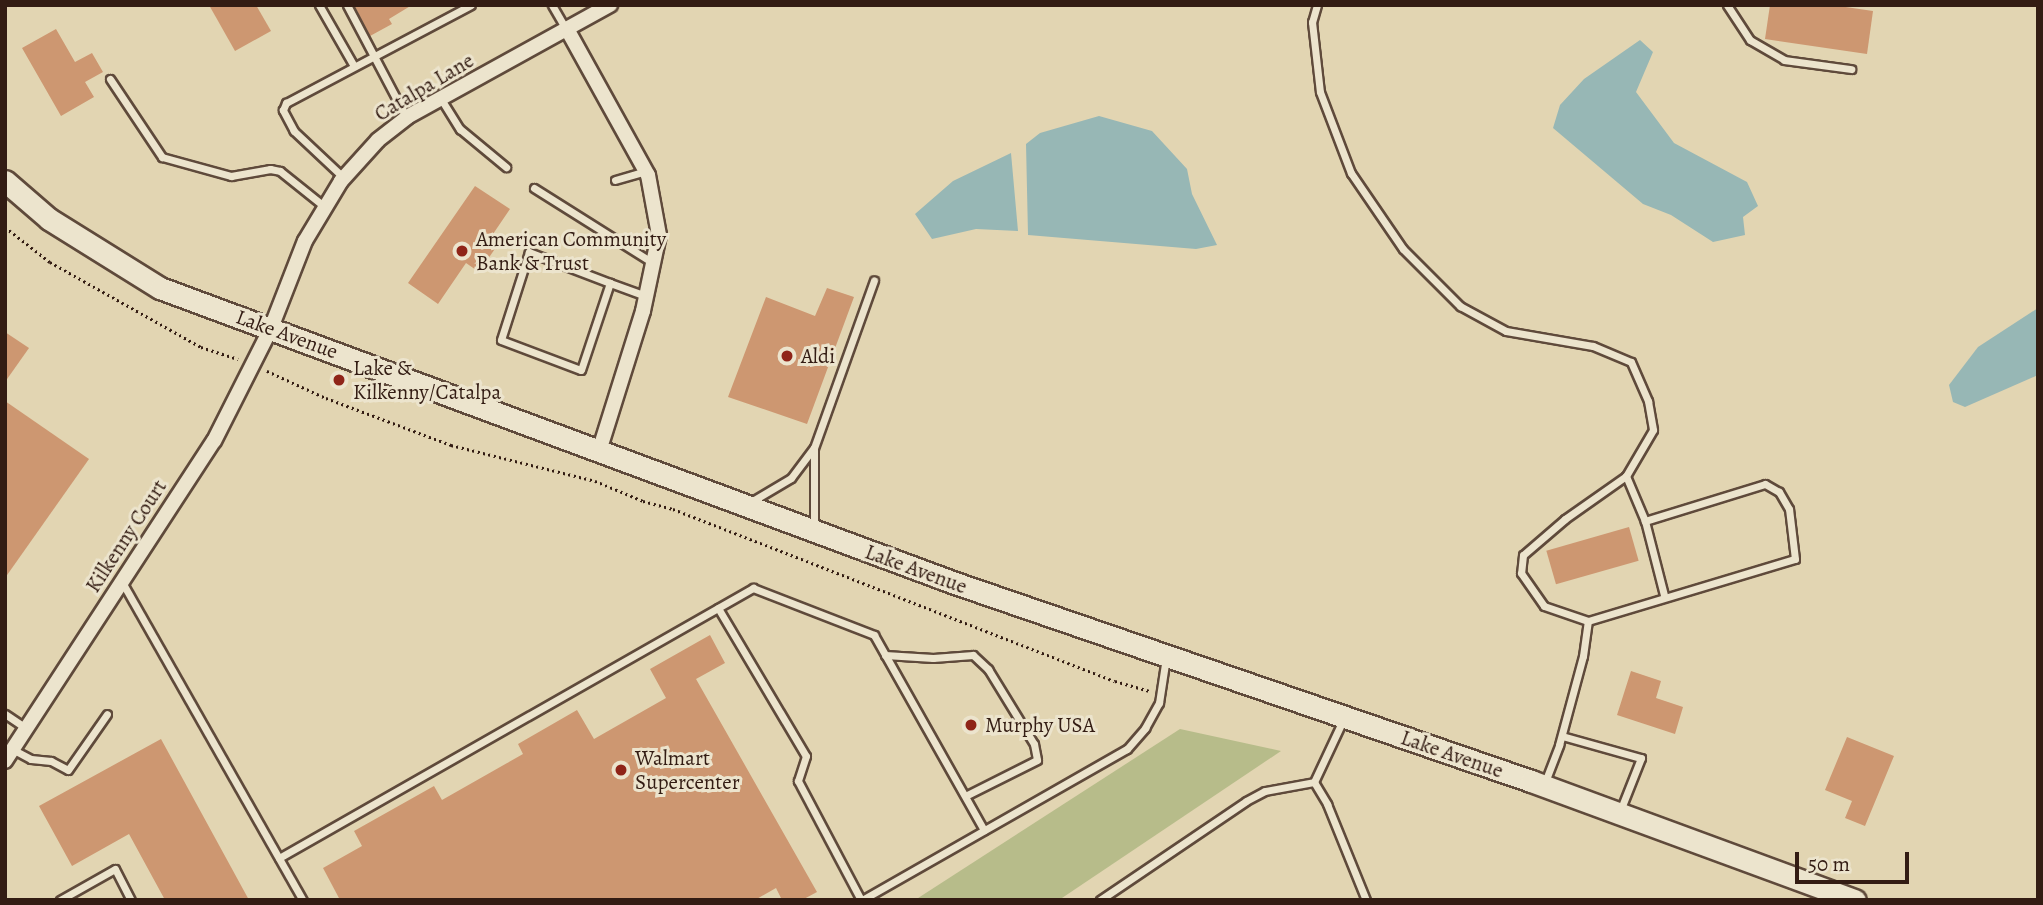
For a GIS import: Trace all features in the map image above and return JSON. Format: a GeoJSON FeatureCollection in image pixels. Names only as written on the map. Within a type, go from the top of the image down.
{"type":"FeatureCollection","features":[{"type":"Feature","properties":{"kind":"street","name":"Catalpa Lane"},"geometry":{"type":"LineString","coordinates":[[271,328],[304,241],[344,178],[378,140],[407,117],[610,5]]}},
{"type":"Feature","properties":{"kind":"street"},"geometry":{"type":"LineString","coordinates":[[567,29],[646,171],[659,235],[646,296],[599,451]]}},
{"type":"Feature","properties":{"kind":"street","name":"Lake Avenue"},"geometry":{"type":"LineString","coordinates":[[5,181],[49,219],[160,288],[814,531],[1543,786],[1855,900]]}},
{"type":"Feature","properties":{"kind":"street","name":"Kilkenny Court"},"geometry":{"type":"LineString","coordinates":[[8,755],[214,441],[271,328]]}},
{"type":"Feature","properties":{"kind":"lane"},"geometry":{"type":"LineString","coordinates":[[319,5],[354,66]]}},
{"type":"Feature","properties":{"kind":"lane"},"geometry":{"type":"LineString","coordinates":[[347,5],[407,117]]}},
{"type":"Feature","properties":{"kind":"lane"},"geometry":{"type":"LineString","coordinates":[[344,178],[294,131],[283,110],[286,103],[471,5]]}},
{"type":"Feature","properties":{"kind":"lane"},"geometry":{"type":"LineString","coordinates":[[552,5],[567,29]]}},
{"type":"Feature","properties":{"kind":"lane"},"geometry":{"type":"LineString","coordinates":[[1317,5],[1312,22],[1320,92],[1351,173],[1403,249],[1460,306],[1506,331],[1593,346],[1630,362],[1648,401],[1653,430],[1626,476],[1565,519],[1524,555],[1521,573],[1544,606],[1588,621],[1664,595],[1795,559],[1788,509],[1779,492],[1765,484],[1646,521]]}},
{"type":"Feature","properties":{"kind":"lane"},"geometry":{"type":"LineString","coordinates":[[1727,5],[1751,40],[1784,60],[1851,69]]}},
{"type":"Feature","properties":{"kind":"lane"},"geometry":{"type":"LineString","coordinates":[[110,79],[162,157],[231,176],[270,169],[280,171],[325,207]]}},
{"type":"Feature","properties":{"kind":"lane"},"geometry":{"type":"LineString","coordinates":[[441,99],[460,129],[506,167]]}},
{"type":"Feature","properties":{"kind":"lane"},"geometry":{"type":"LineString","coordinates":[[615,180],[646,171]]}},
{"type":"Feature","properties":{"kind":"lane"},"geometry":{"type":"LineString","coordinates":[[534,188],[653,264]]}},
{"type":"Feature","properties":{"kind":"lane"},"geometry":{"type":"LineString","coordinates":[[610,283],[582,370],[501,340],[529,252],[646,296]]}},
{"type":"Feature","properties":{"kind":"lane"},"geometry":{"type":"LineString","coordinates":[[745,505],[791,478],[814,448],[874,280]]}},
{"type":"Feature","properties":{"kind":"lane"},"geometry":{"type":"LineString","coordinates":[[814,448],[814,531]]}},
{"type":"Feature","properties":{"kind":"lane"},"geometry":{"type":"LineString","coordinates":[[1626,476],[1646,521],[1664,595]]}},
{"type":"Feature","properties":{"kind":"lane"},"geometry":{"type":"LineString","coordinates":[[122,582],[303,900]]}},
{"type":"Feature","properties":{"kind":"lane"},"geometry":{"type":"LineString","coordinates":[[279,858],[753,588],[874,635],[984,830]]}},
{"type":"Feature","properties":{"kind":"lane"},"geometry":{"type":"LineString","coordinates":[[718,608],[806,756],[797,781],[862,900],[1126,748],[1146,728],[1159,703],[1166,656]]}},
{"type":"Feature","properties":{"kind":"lane"},"geometry":{"type":"LineString","coordinates":[[1543,786],[1562,736],[1583,656],[1588,621]]}},
{"type":"Feature","properties":{"kind":"lane"},"geometry":{"type":"LineString","coordinates":[[885,655],[933,658],[973,656],[988,668],[1034,744],[1037,760],[965,796]]}},
{"type":"Feature","properties":{"kind":"lane"},"geometry":{"type":"LineString","coordinates":[[5,713],[26,727]]}},
{"type":"Feature","properties":{"kind":"lane"},"geometry":{"type":"LineString","coordinates":[[8,755],[51,761],[68,769],[107,715]]}},
{"type":"Feature","properties":{"kind":"lane"},"geometry":{"type":"LineString","coordinates":[[1314,782],[1344,717]]}},
{"type":"Feature","properties":{"kind":"lane"},"geometry":{"type":"LineString","coordinates":[[1562,736],[1641,758],[1619,814]]}},
{"type":"Feature","properties":{"kind":"lane"},"geometry":{"type":"LineString","coordinates":[[1100,900],[1245,801],[1265,792],[1314,782]]}},
{"type":"Feature","properties":{"kind":"lane"},"geometry":{"type":"LineString","coordinates":[[1314,782],[1327,804],[1366,900]]}},
{"type":"Feature","properties":{"kind":"lane"},"geometry":{"type":"LineString","coordinates":[[60,900],[116,869],[131,900]]}},
{"type":"Feature","properties":{"kind":"path"},"geometry":{"type":"LineString","coordinates":[[5,227],[50,262],[201,347],[253,364],[326,398],[451,445],[595,481],[1115,681],[1161,694]]}},
{"type":"Feature","properties":{"kind":"green space"},"geometry":{"type":"Polygon","coordinates":[[[1180,729],[1281,751],[1059,900],[915,900],[1180,729]]]}},
{"type":"Feature","properties":{"kind":"water"},"geometry":{"type":"Polygon","coordinates":[[[1640,40],[1653,52],[1636,92],[1674,143],[1747,182],[1758,206],[1743,217],[1745,235],[1713,242],[1671,215],[1643,204],[1553,128],[1560,105],[1584,79],[1640,40]]]}},
{"type":"Feature","properties":{"kind":"water"},"geometry":{"type":"Polygon","coordinates":[[[1099,116],[1152,131],[1187,169],[1192,194],[1217,245],[1196,249],[1028,235],[1026,144],[1040,133],[1099,116]]]}},
{"type":"Feature","properties":{"kind":"water"},"geometry":{"type":"Polygon","coordinates":[[[1011,153],[1018,231],[976,229],[932,239],[915,214],[953,181],[1011,153]]]}},
{"type":"Feature","properties":{"kind":"water"},"geometry":{"type":"Polygon","coordinates":[[[2038,308],[2038,375],[1965,407],[1953,402],[1949,385],[1978,347],[2038,308]]]}},
{"type":"Feature","properties":{"kind":"building"},"geometry":{"type":"Polygon","coordinates":[[[209,5],[256,5],[271,31],[235,51],[209,5]]]}},
{"type":"Feature","properties":{"kind":"building"},"geometry":{"type":"Polygon","coordinates":[[[354,5],[412,5],[389,19],[392,24],[370,36],[354,5]]]}},
{"type":"Feature","properties":{"kind":"building"},"geometry":{"type":"Polygon","coordinates":[[[1770,5],[1832,5],[1873,11],[1867,54],[1765,39],[1770,5]]]}},
{"type":"Feature","properties":{"kind":"building"},"geometry":{"type":"Polygon","coordinates":[[[56,29],[75,62],[92,53],[103,72],[85,82],[94,97],[61,116],[22,48],[56,29]]]}},
{"type":"Feature","properties":{"kind":"building","name":"American Community Bank & Trust"},"geometry":{"type":"Polygon","coordinates":[[[475,186],[510,209],[493,234],[501,240],[479,272],[466,263],[438,304],[408,283],[475,186]]]}},
{"type":"Feature","properties":{"kind":"building","name":"Aldi"},"geometry":{"type":"Polygon","coordinates":[[[827,288],[854,297],[807,424],[728,397],[766,297],[815,316],[827,288]]]}},
{"type":"Feature","properties":{"kind":"building"},"geometry":{"type":"Polygon","coordinates":[[[5,332],[29,348],[5,382],[5,332]]]}},
{"type":"Feature","properties":{"kind":"building"},"geometry":{"type":"Polygon","coordinates":[[[5,401],[89,459],[5,578],[5,401]]]}},
{"type":"Feature","properties":{"kind":"building"},"geometry":{"type":"Polygon","coordinates":[[[1629,527],[1639,561],[1556,584],[1546,551],[1629,527]]]}},
{"type":"Feature","properties":{"kind":"building","name":"Walmart Supercenter"},"geometry":{"type":"Polygon","coordinates":[[[710,635],[725,663],[696,679],[817,892],[802,900],[782,900],[776,888],[755,900],[340,900],[323,868],[362,846],[354,831],[434,786],[442,800],[523,754],[518,744],[577,710],[594,739],[666,698],[650,669],[710,635]]]}},
{"type":"Feature","properties":{"kind":"building"},"geometry":{"type":"Polygon","coordinates":[[[1631,671],[1661,681],[1656,698],[1683,707],[1675,734],[1617,715],[1631,671]]]}},
{"type":"Feature","properties":{"kind":"building"},"geometry":{"type":"Polygon","coordinates":[[[1847,737],[1894,756],[1865,826],[1845,818],[1852,801],[1825,790],[1847,737]]]}},
{"type":"Feature","properties":{"kind":"building"},"geometry":{"type":"Polygon","coordinates":[[[161,739],[249,900],[165,900],[129,834],[72,866],[39,806],[161,739]]]}},
{"type":"Feature","properties":{"kind":"place","name":"American Community Bank & Trust"},"geometry":{"type":"Point","coordinates":[462,251]}},
{"type":"Feature","properties":{"kind":"place","name":"Aldi"},"geometry":{"type":"Point","coordinates":[787,356]}},
{"type":"Feature","properties":{"kind":"place","name":"Lake & Kilkenny/Catalpa"},"geometry":{"type":"Point","coordinates":[339,380]}},
{"type":"Feature","properties":{"kind":"place","name":"Murphy USA"},"geometry":{"type":"Point","coordinates":[971,725]}},
{"type":"Feature","properties":{"kind":"place","name":"Walmart Supercenter"},"geometry":{"type":"Point","coordinates":[621,770]}}]}
